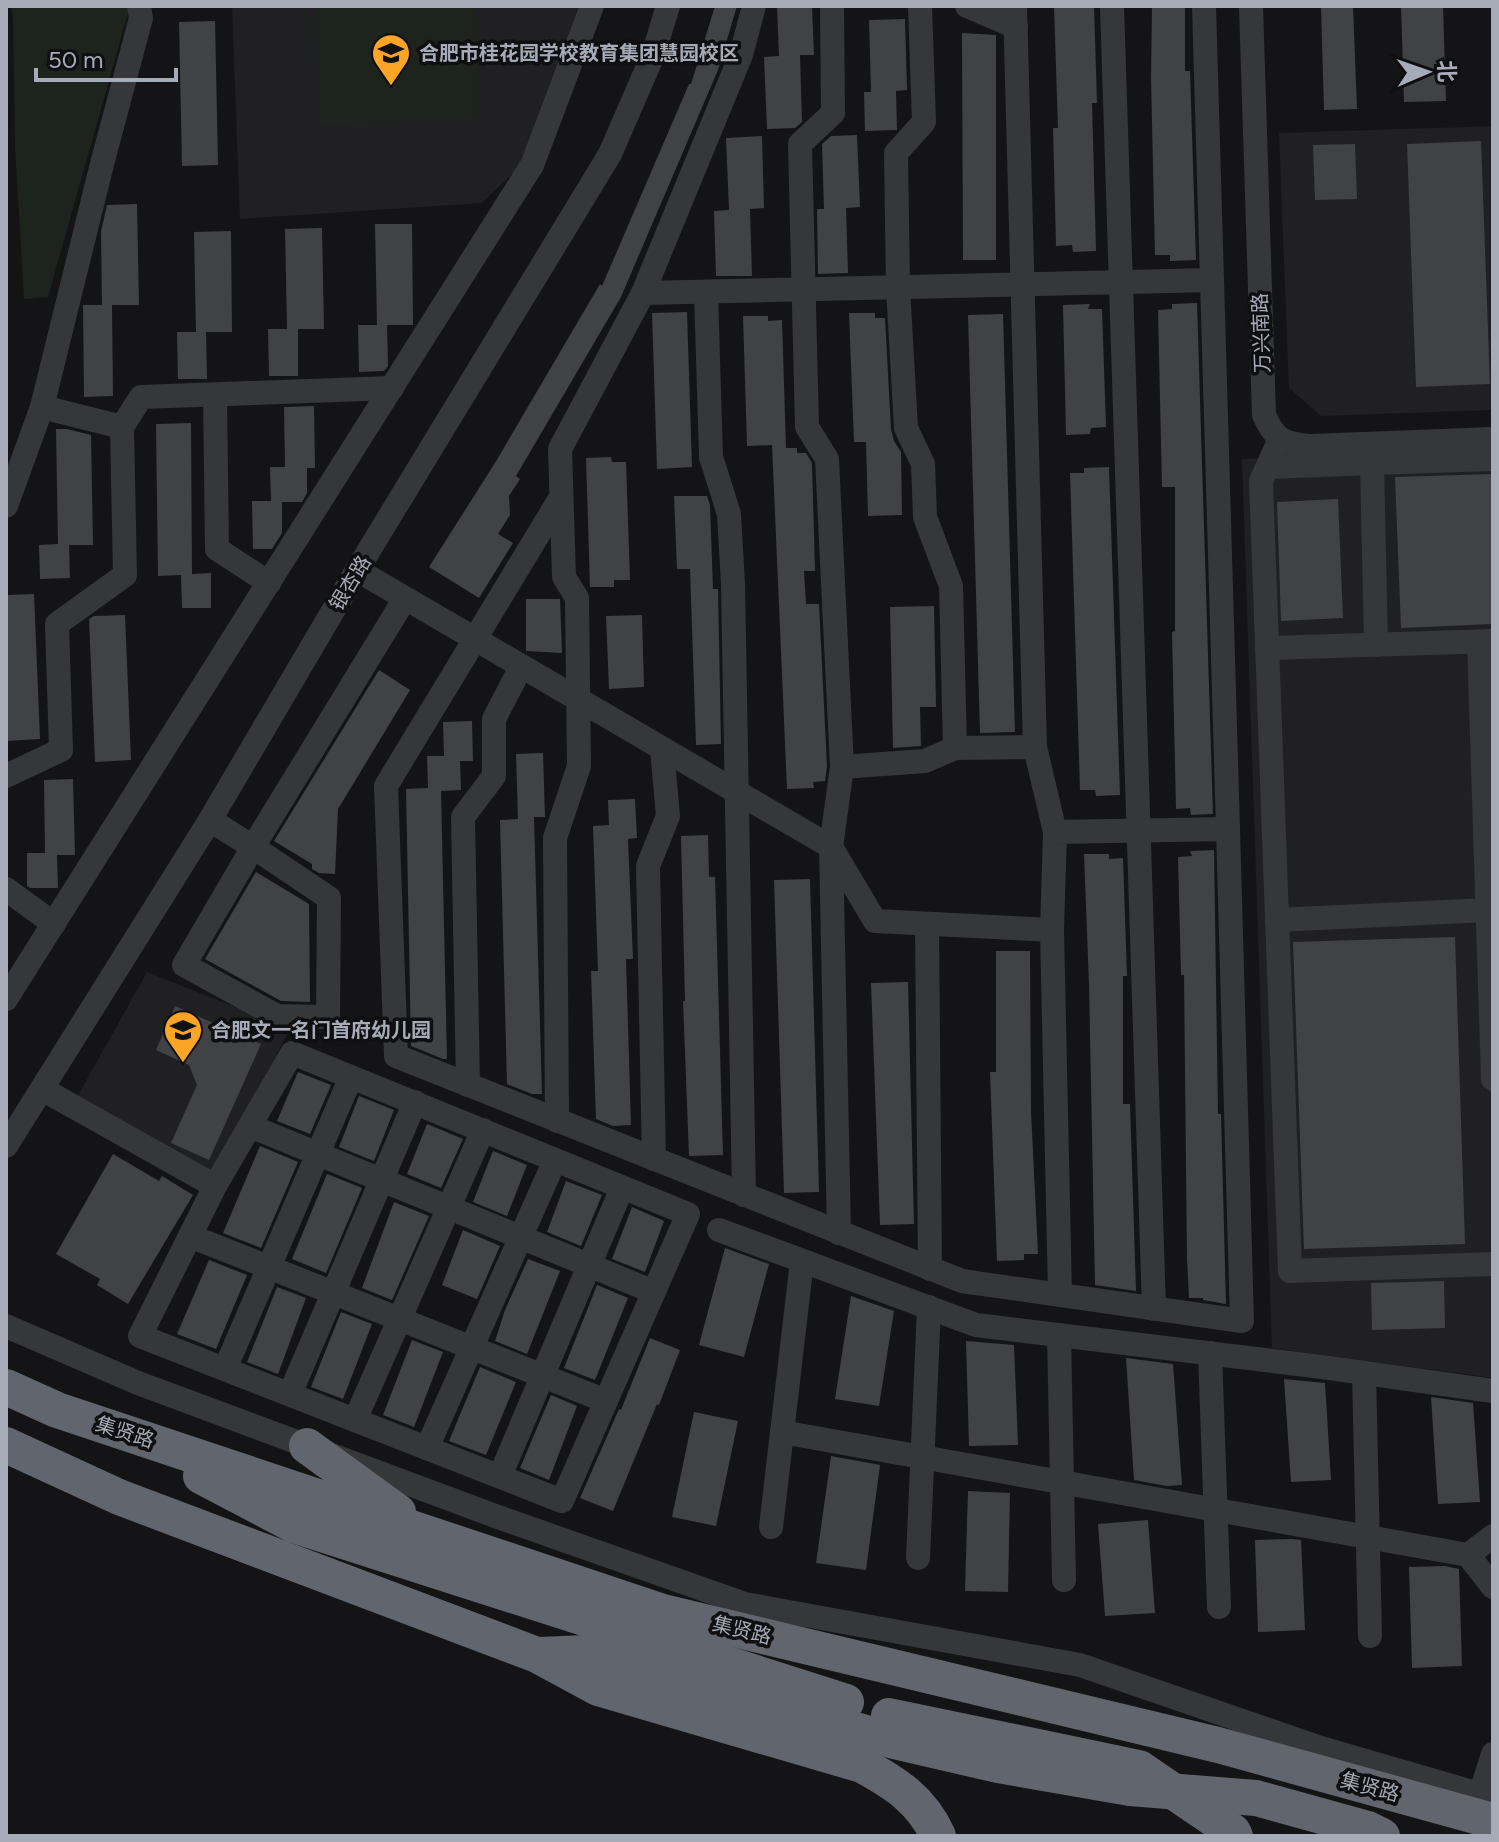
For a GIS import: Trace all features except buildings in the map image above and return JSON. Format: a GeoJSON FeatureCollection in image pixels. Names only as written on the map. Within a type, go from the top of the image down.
{"type":"FeatureCollection","features":[{"type":"Feature","properties":{"kind":"highway","name":"集贤路"},"geometry":{"type":"LineString","coordinates":[[6,1387],[57,1410],[663,1612],[1218,1745],[1376,1789],[1490,1805]]}},
{"type":"Feature","properties":{"kind":"highway"},"geometry":{"type":"LineString","coordinates":[[104,1425],[294,1525],[998,1765],[1130,1788],[1256,1798],[1368,1829],[1382,1836]]}},
{"type":"Feature","properties":{"kind":"highway"},"geometry":{"type":"LineString","coordinates":[[6,1445],[119,1497],[537,1655],[598,1688],[862,1765],[901,1787],[930,1817],[938,1836]]}},
{"type":"Feature","properties":{"kind":"highway"},"geometry":{"type":"LineString","coordinates":[[307,1446],[425,1532]]}},
{"type":"Feature","properties":{"kind":"highway"},"geometry":{"type":"LineString","coordinates":[[537,1655],[587,1653],[891,1729],[1139,1768],[1235,1836]]}},
{"type":"Feature","properties":{"kind":"street"},"geometry":{"type":"LineString","coordinates":[[6,506],[42,407],[141,18],[139,6]]}},
{"type":"Feature","properties":{"kind":"street"},"geometry":{"type":"LineString","coordinates":[[6,999],[532,165],[592,6]]}},
{"type":"Feature","properties":{"kind":"street","name":"银杏路"},"geometry":{"type":"LineString","coordinates":[[6,1146],[210,820],[357,570],[610,154],[653,55],[668,6]]}},
{"type":"Feature","properties":{"kind":"street"},"geometry":{"type":"LineString","coordinates":[[557,1121],[555,838],[579,766],[577,598],[564,577],[560,449],[643,293],[741,55],[754,6]]}},
{"type":"Feature","properties":{"kind":"street"},"geometry":{"type":"LineString","coordinates":[[832,6],[833,113],[800,144],[807,427],[827,459],[842,767],[831,847],[839,1233]]}},
{"type":"Feature","properties":{"kind":"street"},"geometry":{"type":"LineString","coordinates":[[920,6],[924,122],[896,153],[898,288],[906,428],[923,464],[925,517],[951,586],[955,748]]}},
{"type":"Feature","properties":{"kind":"street"},"geometry":{"type":"LineString","coordinates":[[967,6],[1016,16],[1035,747],[1055,832],[1052,930],[1060,1295]]}},
{"type":"Feature","properties":{"kind":"street"},"geometry":{"type":"LineString","coordinates":[[1112,6],[1154,1309]]}},
{"type":"Feature","properties":{"kind":"street"},"geometry":{"type":"LineString","coordinates":[[561,497],[386,786],[396,1056],[962,1281],[1242,1321],[1204,6]]}},
{"type":"Feature","properties":{"kind":"street","name":"万兴南路"},"geometry":{"type":"LineString","coordinates":[[1251,6],[1264,415],[1272,433],[1280,439]]}},
{"type":"Feature","properties":{"kind":"street"},"geometry":{"type":"LineString","coordinates":[[643,293],[1212,280]]}},
{"type":"Feature","properties":{"kind":"street"},"geometry":{"type":"LineString","coordinates":[[706,292],[711,457],[729,514],[744,1195]]}},
{"type":"Feature","properties":{"kind":"street"},"geometry":{"type":"LineString","coordinates":[[6,776],[61,750],[57,624],[125,575],[122,427],[141,397],[392,388]]}},
{"type":"Feature","properties":{"kind":"street"},"geometry":{"type":"LineString","coordinates":[[215,395],[217,549],[269,583]]}},
{"type":"Feature","properties":{"kind":"street"},"geometry":{"type":"LineString","coordinates":[[42,407],[122,427]]}},
{"type":"Feature","properties":{"kind":"street"},"geometry":{"type":"LineString","coordinates":[[1493,439],[1311,446],[1294,445],[1280,439],[1261,481],[1290,1271],[1493,1264]]}},
{"type":"Feature","properties":{"kind":"street"},"geometry":{"type":"LineString","coordinates":[[1268,467],[1493,459]]}},
{"type":"Feature","properties":{"kind":"street"},"geometry":{"type":"LineString","coordinates":[[1372,463],[1376,645]]}},
{"type":"Feature","properties":{"kind":"street"},"geometry":{"type":"LineString","coordinates":[[357,570],[831,847],[875,921],[1052,930]]}},
{"type":"Feature","properties":{"kind":"street"},"geometry":{"type":"LineString","coordinates":[[210,820],[253,847],[329,898],[328,1017],[277,1016],[184,965],[253,847],[404,600]]}},
{"type":"Feature","properties":{"kind":"street"},"geometry":{"type":"LineString","coordinates":[[1267,648],[1486,641],[1493,1079]]}},
{"type":"Feature","properties":{"kind":"street"},"geometry":{"type":"LineString","coordinates":[[468,1085],[463,817],[494,776],[494,719],[521,667]]}},
{"type":"Feature","properties":{"kind":"street"},"geometry":{"type":"LineString","coordinates":[[842,767],[925,761],[955,748],[1035,747]]}},
{"type":"Feature","properties":{"kind":"street"},"geometry":{"type":"LineString","coordinates":[[654,1159],[648,866],[668,816],[662,749]]}},
{"type":"Feature","properties":{"kind":"street"},"geometry":{"type":"LineString","coordinates":[[1055,832],[1228,829]]}},
{"type":"Feature","properties":{"kind":"street"},"geometry":{"type":"LineString","coordinates":[[6,889],[54,924]]}},
{"type":"Feature","properties":{"kind":"street"},"geometry":{"type":"LineString","coordinates":[[1277,920],[1488,910]]}},
{"type":"Feature","properties":{"kind":"street"},"geometry":{"type":"LineString","coordinates":[[927,924],[930,1269]]}},
{"type":"Feature","properties":{"kind":"street"},"geometry":{"type":"LineString","coordinates":[[292,1053],[351,1077],[688,1214],[562,1501],[140,1336],[215,1186],[292,1053]]}},
{"type":"Feature","properties":{"kind":"street"},"geometry":{"type":"LineString","coordinates":[[225,1369],[351,1077]]}},
{"type":"Feature","properties":{"kind":"street"},"geometry":{"type":"LineString","coordinates":[[42,1089],[215,1186]]}},
{"type":"Feature","properties":{"kind":"street"},"geometry":{"type":"LineString","coordinates":[[290,1394],[415,1102]]}},
{"type":"Feature","properties":{"kind":"street"},"geometry":{"type":"LineString","coordinates":[[250,1126],[654,1292]]}},
{"type":"Feature","properties":{"kind":"street"},"geometry":{"type":"LineString","coordinates":[[355,1420],[483,1130]]}},
{"type":"Feature","properties":{"kind":"street"},"geometry":{"type":"LineString","coordinates":[[427,1448],[555,1160]]}},
{"type":"Feature","properties":{"kind":"street"},"geometry":{"type":"LineString","coordinates":[[500,1476],[622,1188]]}},
{"type":"Feature","properties":{"kind":"street"},"geometry":{"type":"LineString","coordinates":[[719,1230],[976,1325],[1493,1391]]}},
{"type":"Feature","properties":{"kind":"street"},"geometry":{"type":"LineString","coordinates":[[190,1236],[606,1401]]}},
{"type":"Feature","properties":{"kind":"street"},"geometry":{"type":"LineString","coordinates":[[771,1527],[802,1261]]}},
{"type":"Feature","properties":{"kind":"street"},"geometry":{"type":"LineString","coordinates":[[918,1558],[929,1307]]}},
{"type":"Feature","properties":{"kind":"street"},"geometry":{"type":"LineString","coordinates":[[6,1326],[138,1383],[498,1517],[745,1604],[1080,1665],[1490,1805],[1493,1754]]}},
{"type":"Feature","properties":{"kind":"street"},"geometry":{"type":"LineString","coordinates":[[1059,1335],[1064,1580]]}},
{"type":"Feature","properties":{"kind":"street"},"geometry":{"type":"LineString","coordinates":[[1210,1353],[1219,1607]]}},
{"type":"Feature","properties":{"kind":"street"},"geometry":{"type":"LineString","coordinates":[[1364,1373],[1370,1636]]}},
{"type":"Feature","properties":{"kind":"street"},"geometry":{"type":"LineString","coordinates":[[782,1432],[1468,1555],[1493,1587]]}},
{"type":"Feature","properties":{"kind":"street"},"geometry":{"type":"LineString","coordinates":[[1468,1555],[1493,1536]]}},
{"type":"Feature","properties":{"kind":"shaded area"},"geometry":{"type":"Polygon","coordinates":[[[11,6],[130,6],[48,297],[24,299],[11,6]]]}},
{"type":"Feature","properties":{"kind":"shaded area","name":"合肥市桂花园学校教育集团慧园校区"},"geometry":{"type":"Polygon","coordinates":[[[232,6],[579,6],[518,168],[482,203],[240,219],[232,6]]]}},
{"type":"Feature","properties":{"kind":"shaded area"},"geometry":{"type":"Polygon","coordinates":[[[316,6],[476,6],[478,119],[318,124],[316,6]]]}},
{"type":"Feature","properties":{"kind":"shaded area"},"geometry":{"type":"Polygon","coordinates":[[[1493,126],[1493,410],[1321,416],[1289,388],[1279,133],[1493,126]]]}},
{"type":"Feature","properties":{"kind":"shaded area"},"geometry":{"type":"Polygon","coordinates":[[[1493,448],[1493,1378],[1272,1348],[1242,459],[1493,448]]]}},
{"type":"Feature","properties":{"kind":"shaded area","name":"合肥文一名门首府幼儿园"},"geometry":{"type":"Polygon","coordinates":[[[147,972],[290,1029],[213,1175],[76,1099],[147,972]]]}},
{"type":"Feature","properties":{"kind":"place","name":"合肥市桂花园学校教育集团慧园校区"},"geometry":{"type":"Point","coordinates":[391,87]}},
{"type":"Feature","properties":{"kind":"place","name":"合肥文一名门首府幼儿园"},"geometry":{"type":"Point","coordinates":[183,1064]}}]}
